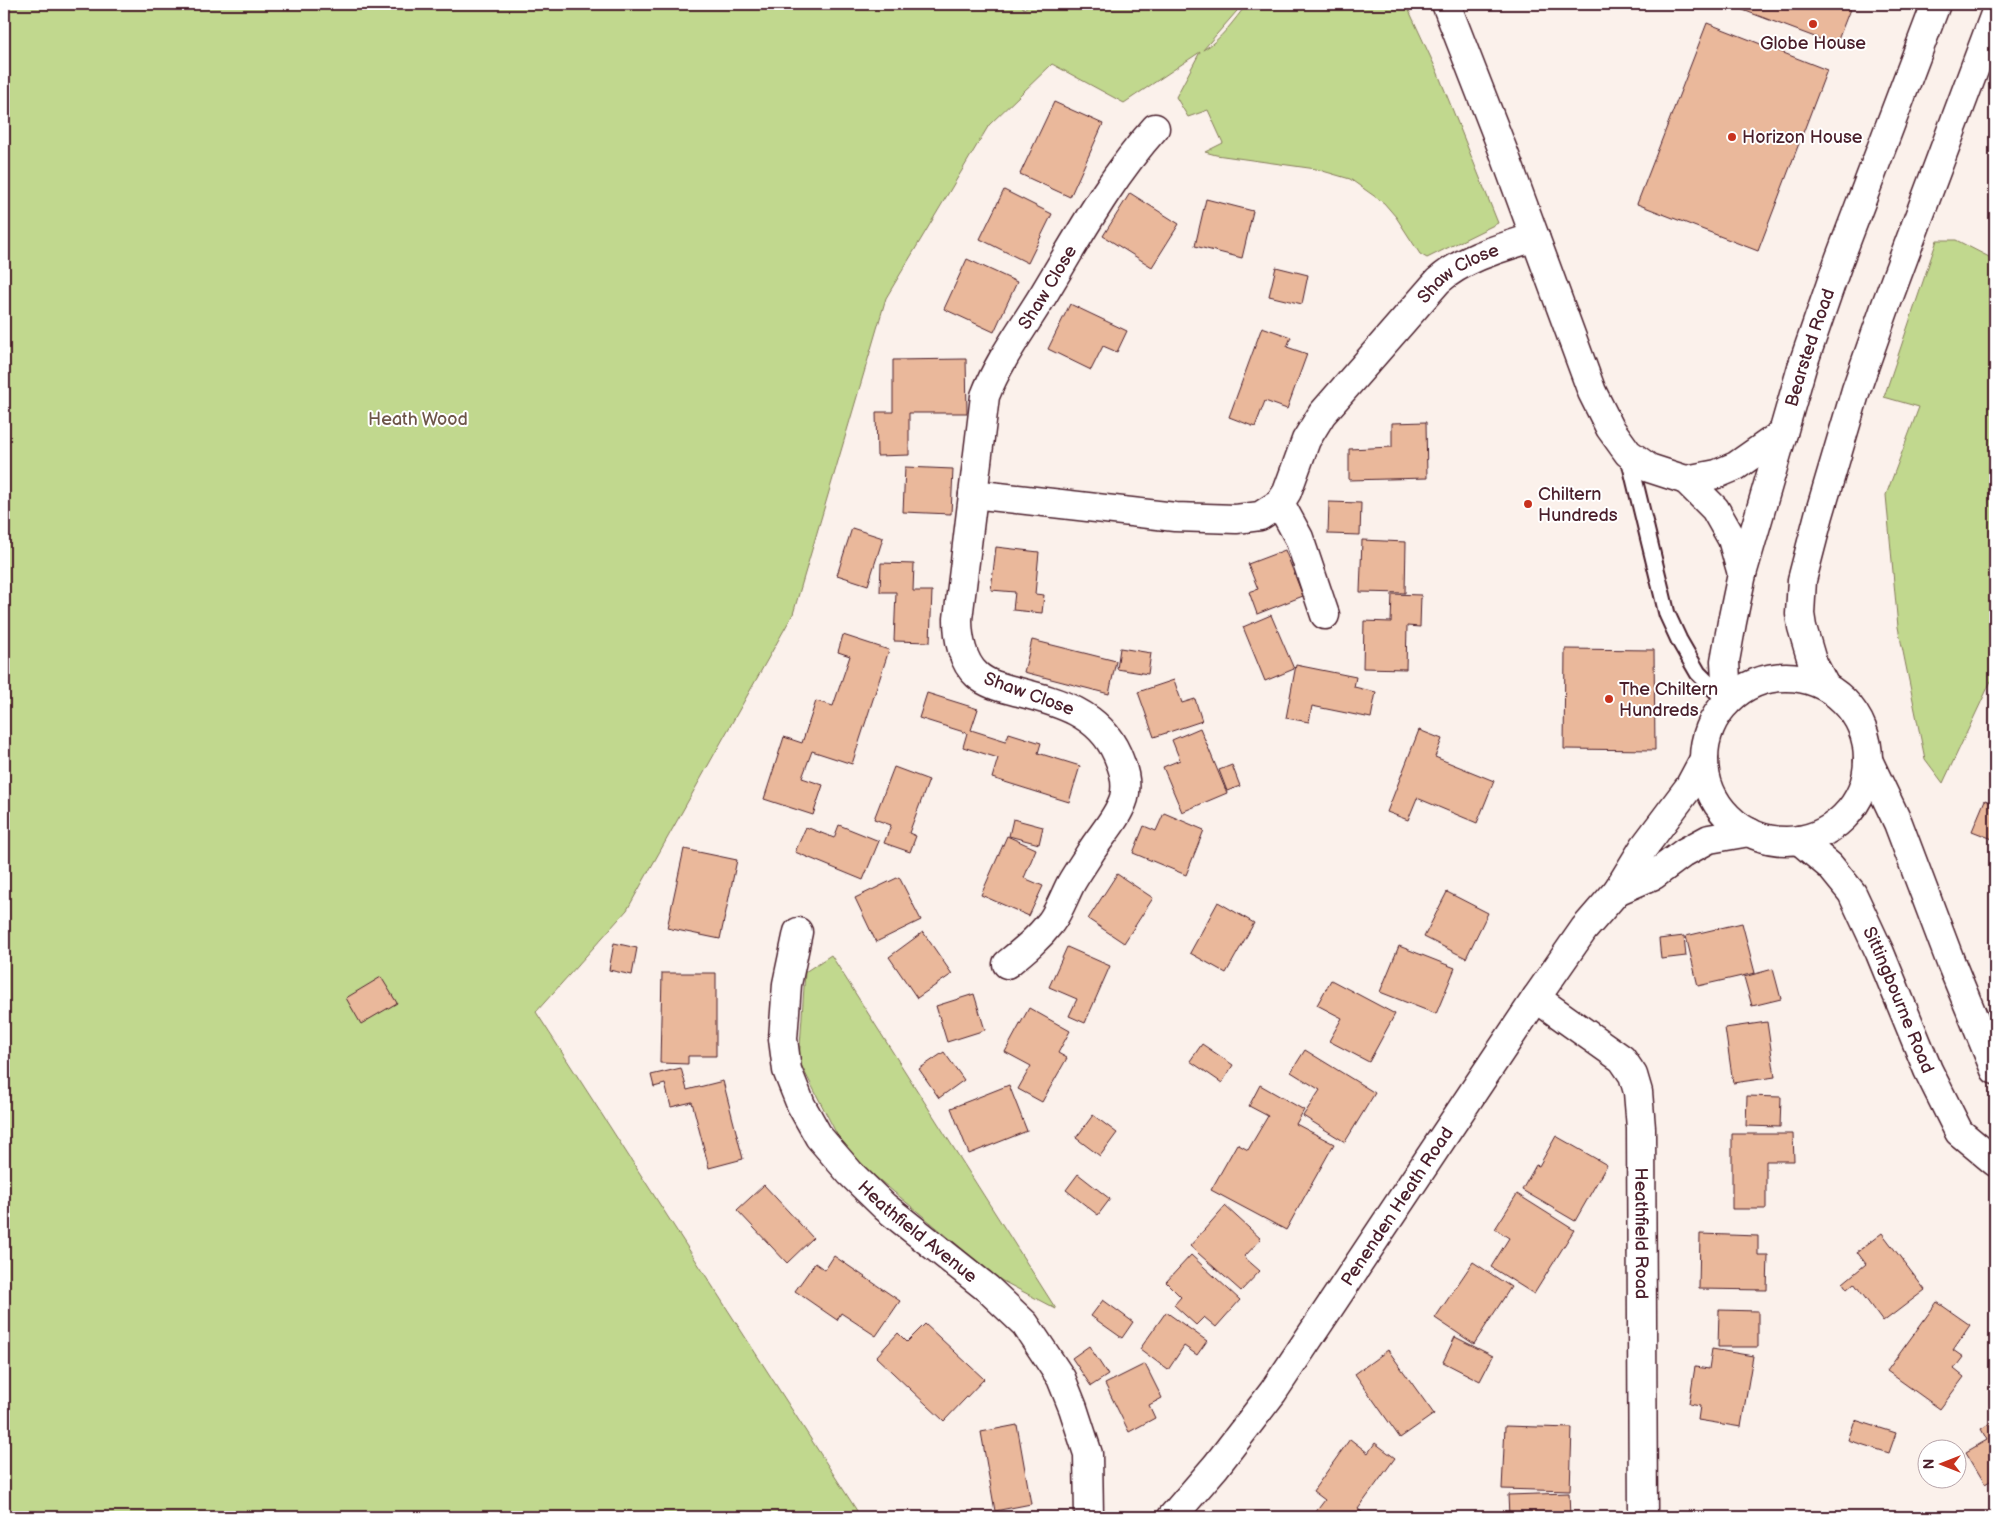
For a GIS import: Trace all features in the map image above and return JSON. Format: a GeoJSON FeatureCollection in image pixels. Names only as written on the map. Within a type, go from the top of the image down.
{"type":"FeatureCollection","features":[{"type":"Feature","properties":{"kind":"main road"},"geometry":{"type":"LineString","coordinates":[[1446,4],[1535,237],[1564,320],[1592,392],[1610,428],[1628,453],[1649,468],[1686,480],[1715,509],[1732,539],[1742,574]]}},
{"type":"Feature","properties":{"kind":"main road","name":"Bearsted Road"},"geometry":{"type":"LineString","coordinates":[[1727,702],[1725,662],[1742,574],[1802,367],[1839,260],[1936,4]]}},
{"type":"Feature","properties":{"kind":"main road"},"geometry":{"type":"LineString","coordinates":[[1824,686],[1812,661],[1802,628],[1800,614],[1802,580],[1819,515],[1859,381],[1995,14]]}},
{"type":"Feature","properties":{"kind":"main road","name":"Shaw Close"},"geometry":{"type":"LineString","coordinates":[[1007,964],[1034,943],[1052,921],[1072,882],[1117,812],[1124,797],[1126,784],[1124,771],[1114,747],[1089,718],[1066,705],[987,682],[975,674],[968,663],[959,637],[958,619],[985,396],[997,370],[1088,219],[1131,154],[1155,128]]}},
{"type":"Feature","properties":{"kind":"main road","name":"Shaw Close"},"geometry":{"type":"LineString","coordinates":[[1280,503],[1287,492],[1312,426],[1438,281],[1448,272],[1466,261],[1535,237]]}},
{"type":"Feature","properties":{"kind":"main road"},"geometry":{"type":"LineString","coordinates":[[1686,480],[1717,474],[1736,466],[1783,433]]}},
{"type":"Feature","properties":{"kind":"main road"},"geometry":{"type":"LineString","coordinates":[[973,494],[1119,512],[1210,519],[1250,519],[1269,512],[1280,503],[1299,538],[1325,615]]}},
{"type":"Feature","properties":{"kind":"main road"},"geometry":{"type":"LineString","coordinates":[[1773,677],[1800,677],[1824,686],[1848,704],[1857,717],[1868,745],[1866,776],[1854,806],[1830,828],[1815,836],[1800,840],[1783,841],[1765,838],[1749,832],[1725,814],[1716,802],[1706,774],[1704,759],[1706,742],[1711,726],[1719,711],[1727,702],[1748,686],[1773,677]]}},
{"type":"Feature","properties":{"kind":"main road","name":"Penenden Heath Road"},"geometry":{"type":"LineString","coordinates":[[1172,1517],[1216,1466],[1273,1392],[1536,998],[1584,929],[1617,891],[1644,847],[1689,787],[1704,759]]}},
{"type":"Feature","properties":{"kind":"main road"},"geometry":{"type":"LineString","coordinates":[[1868,760],[1898,822],[1995,1070]]}},
{"type":"Feature","properties":{"kind":"main road","name":"Penenden Heath Road"},"geometry":{"type":"LineString","coordinates":[[1617,891],[1654,875],[1685,852],[1709,839],[1749,832]]}},
{"type":"Feature","properties":{"kind":"main road","name":"Sittingbourne Road"},"geometry":{"type":"LineString","coordinates":[[1800,840],[1830,866],[1852,893],[1880,952],[1928,1070],[1959,1132],[1995,1162]]}},
{"type":"Feature","properties":{"kind":"main road","name":"Heathfield Avenue"},"geometry":{"type":"LineString","coordinates":[[798,932],[787,984],[783,1039],[787,1070],[801,1105],[819,1137],[850,1173],[885,1208],[988,1289],[1025,1324],[1061,1378],[1073,1408],[1088,1454],[1089,1517]]}},
{"type":"Feature","properties":{"kind":"main road","name":"Heathfield Road"},"geometry":{"type":"LineString","coordinates":[[1536,998],[1622,1059],[1633,1074],[1638,1092],[1641,1128],[1643,1517]]}},
{"type":"Feature","properties":{"kind":"lane"},"geometry":{"type":"LineString","coordinates":[[1628,453],[1667,614],[1698,674],[1727,702]]}},
{"type":"Feature","properties":{"kind":"green space","name":"Heath Wood"},"geometry":{"type":"Polygon","coordinates":[[[4,4],[1021,4],[1024,9],[1030,4],[1243,4],[1203,50],[1221,35],[1247,4],[1406,4],[1437,71],[1498,223],[1427,258],[1420,254],[1396,217],[1384,203],[1350,179],[1316,169],[1205,152],[1223,143],[1208,110],[1188,117],[1176,97],[1200,52],[1124,103],[1052,64],[989,125],[886,298],[793,614],[627,910],[536,1012],[861,1517],[4,1517],[4,4]]]}},
{"type":"Feature","properties":{"kind":"green space"},"geometry":{"type":"Polygon","coordinates":[[[1937,240],[1956,240],[1995,260],[1995,683],[1991,681],[1943,783],[1925,759],[1898,627],[1886,495],[1919,407],[1884,397],[1937,240]]]}},
{"type":"Feature","properties":{"kind":"green space"},"geometry":{"type":"Polygon","coordinates":[[[831,955],[1056,1309],[997,1278],[846,1152],[799,1061],[805,972],[831,955]]]}},
{"type":"Feature","properties":{"kind":"building","name":"Globe House"},"geometry":{"type":"Polygon","coordinates":[[[1727,4],[1852,4],[1836,45],[1727,4]]]}},
{"type":"Feature","properties":{"kind":"building","name":"Horizon House"},"geometry":{"type":"Polygon","coordinates":[[[1707,23],[1827,70],[1758,251],[1637,204],[1707,23]]]}},
{"type":"Feature","properties":{"kind":"building"},"geometry":{"type":"Polygon","coordinates":[[[1054,102],[1103,124],[1070,197],[1020,174],[1054,102]]]}},
{"type":"Feature","properties":{"kind":"building"},"geometry":{"type":"Polygon","coordinates":[[[1004,190],[1052,214],[1028,263],[980,239],[1004,190]]]}},
{"type":"Feature","properties":{"kind":"building"},"geometry":{"type":"Polygon","coordinates":[[[1130,193],[1179,224],[1152,267],[1103,236],[1130,193]]]}},
{"type":"Feature","properties":{"kind":"building"},"geometry":{"type":"Polygon","coordinates":[[[1206,199],[1253,211],[1242,258],[1195,246],[1206,199]]]}},
{"type":"Feature","properties":{"kind":"building"},"geometry":{"type":"Polygon","coordinates":[[[967,259],[1017,282],[994,332],[944,309],[967,259]]]}},
{"type":"Feature","properties":{"kind":"building"},"geometry":{"type":"Polygon","coordinates":[[[1276,267],[1308,275],[1302,304],[1269,296],[1276,267]]]}},
{"type":"Feature","properties":{"kind":"building"},"geometry":{"type":"Polygon","coordinates":[[[1070,304],[1127,331],[1117,352],[1103,346],[1091,370],[1048,349],[1070,304]]]}},
{"type":"Feature","properties":{"kind":"building"},"geometry":{"type":"Polygon","coordinates":[[[1262,327],[1291,337],[1287,347],[1307,354],[1287,409],[1265,401],[1255,427],[1229,417],[1262,327]]]}},
{"type":"Feature","properties":{"kind":"building"},"geometry":{"type":"Polygon","coordinates":[[[966,359],[967,413],[909,413],[909,455],[877,456],[876,412],[893,412],[893,360],[966,359]]]}},
{"type":"Feature","properties":{"kind":"building"},"geometry":{"type":"Polygon","coordinates":[[[1426,422],[1427,478],[1349,480],[1349,449],[1392,447],[1392,423],[1426,422]]]}},
{"type":"Feature","properties":{"kind":"building"},"geometry":{"type":"Polygon","coordinates":[[[905,467],[953,469],[951,514],[903,512],[905,467]]]}},
{"type":"Feature","properties":{"kind":"building"},"geometry":{"type":"Polygon","coordinates":[[[1329,502],[1361,503],[1360,535],[1328,534],[1329,502]]]}},
{"type":"Feature","properties":{"kind":"building"},"geometry":{"type":"Polygon","coordinates":[[[852,528],[883,538],[868,585],[837,575],[852,528]]]}},
{"type":"Feature","properties":{"kind":"building"},"geometry":{"type":"Polygon","coordinates":[[[1362,540],[1406,542],[1405,593],[1360,592],[1362,540]]]}},
{"type":"Feature","properties":{"kind":"building"},"geometry":{"type":"Polygon","coordinates":[[[996,547],[1039,552],[1035,594],[1044,595],[1042,613],[1013,610],[1015,592],[991,590],[996,547]]]}},
{"type":"Feature","properties":{"kind":"building"},"geometry":{"type":"Polygon","coordinates":[[[1285,550],[1303,596],[1257,614],[1249,592],[1258,589],[1248,564],[1285,550]]]}},
{"type":"Feature","properties":{"kind":"building"},"geometry":{"type":"Polygon","coordinates":[[[881,563],[914,564],[913,591],[932,591],[930,642],[894,641],[896,592],[880,592],[881,563]]]}},
{"type":"Feature","properties":{"kind":"building"},"geometry":{"type":"Polygon","coordinates":[[[1392,594],[1421,595],[1420,627],[1407,626],[1406,669],[1363,668],[1364,621],[1391,622],[1392,594]]]}},
{"type":"Feature","properties":{"kind":"building"},"geometry":{"type":"Polygon","coordinates":[[[1271,615],[1294,669],[1265,681],[1243,627],[1271,615]]]}},
{"type":"Feature","properties":{"kind":"building"},"geometry":{"type":"Polygon","coordinates":[[[843,635],[889,650],[852,764],[812,751],[802,778],[823,785],[813,815],[764,799],[784,737],[802,743],[816,701],[833,706],[850,656],[838,652],[843,635]]]}},
{"type":"Feature","properties":{"kind":"building"},"geometry":{"type":"Polygon","coordinates":[[[1032,640],[1116,661],[1109,694],[1024,672],[1032,640]]]}},
{"type":"Feature","properties":{"kind":"building"},"geometry":{"type":"Polygon","coordinates":[[[1120,648],[1151,653],[1148,674],[1117,669],[1120,648]]]}},
{"type":"Feature","properties":{"kind":"building","name":"The Chiltern Hundreds"},"geometry":{"type":"Polygon","coordinates":[[[1565,649],[1654,650],[1655,750],[1564,749],[1565,649]]]}},
{"type":"Feature","properties":{"kind":"building"},"geometry":{"type":"Polygon","coordinates":[[[1296,665],[1356,677],[1354,687],[1376,692],[1371,718],[1312,706],[1309,722],[1286,718],[1296,665]]]}},
{"type":"Feature","properties":{"kind":"building"},"geometry":{"type":"Polygon","coordinates":[[[1174,680],[1182,703],[1195,699],[1202,721],[1154,737],[1138,692],[1174,680]]]}},
{"type":"Feature","properties":{"kind":"building"},"geometry":{"type":"Polygon","coordinates":[[[927,693],[978,709],[971,730],[1006,741],[1009,733],[1041,743],[1038,753],[1080,766],[1069,802],[992,778],[998,758],[963,747],[967,733],[919,718],[927,693]]]}},
{"type":"Feature","properties":{"kind":"building"},"geometry":{"type":"Polygon","coordinates":[[[1200,728],[1227,793],[1182,812],[1163,767],[1180,760],[1172,740],[1200,728]]]}},
{"type":"Feature","properties":{"kind":"building"},"geometry":{"type":"Polygon","coordinates":[[[1419,730],[1442,739],[1435,757],[1494,781],[1477,823],[1417,798],[1408,820],[1387,812],[1419,730]]]}},
{"type":"Feature","properties":{"kind":"building"},"geometry":{"type":"Polygon","coordinates":[[[1232,765],[1240,786],[1227,791],[1219,770],[1232,765]]]}},
{"type":"Feature","properties":{"kind":"building"},"geometry":{"type":"Polygon","coordinates":[[[894,767],[929,780],[909,833],[916,836],[910,852],[884,843],[891,825],[874,819],[894,767]]]}},
{"type":"Feature","properties":{"kind":"building"},"geometry":{"type":"Polygon","coordinates":[[[1985,800],[1995,804],[1995,840],[1972,831],[1985,800]]]}},
{"type":"Feature","properties":{"kind":"building"},"geometry":{"type":"Polygon","coordinates":[[[1164,813],[1204,830],[1186,875],[1133,853],[1144,826],[1156,831],[1164,813]]]}},
{"type":"Feature","properties":{"kind":"building"},"geometry":{"type":"Polygon","coordinates":[[[1013,819],[1043,827],[1039,844],[1009,836],[1013,819]]]}},
{"type":"Feature","properties":{"kind":"building"},"geometry":{"type":"Polygon","coordinates":[[[839,825],[879,841],[863,880],[795,852],[806,827],[834,838],[839,825]]]}},
{"type":"Feature","properties":{"kind":"building"},"geometry":{"type":"Polygon","coordinates":[[[1007,836],[1036,849],[1024,878],[1043,886],[1029,916],[981,895],[1007,836]]]}},
{"type":"Feature","properties":{"kind":"building"},"geometry":{"type":"Polygon","coordinates":[[[684,849],[737,860],[720,939],[667,928],[684,849]]]}},
{"type":"Feature","properties":{"kind":"building"},"geometry":{"type":"Polygon","coordinates":[[[1117,874],[1153,898],[1124,943],[1088,919],[1117,874]]]}},
{"type":"Feature","properties":{"kind":"building"},"geometry":{"type":"Polygon","coordinates":[[[899,877],[921,920],[876,942],[855,898],[899,877]]]}},
{"type":"Feature","properties":{"kind":"building"},"geometry":{"type":"Polygon","coordinates":[[[1447,892],[1488,913],[1466,958],[1424,937],[1447,892]]]}},
{"type":"Feature","properties":{"kind":"building"},"geometry":{"type":"Polygon","coordinates":[[[1218,902],[1254,923],[1226,973],[1190,953],[1218,902]]]}},
{"type":"Feature","properties":{"kind":"building"},"geometry":{"type":"Polygon","coordinates":[[[1742,923],[1755,973],[1698,986],[1686,936],[1742,923]]]}},
{"type":"Feature","properties":{"kind":"building"},"geometry":{"type":"Polygon","coordinates":[[[923,932],[952,974],[917,998],[889,957],[923,932]]]}},
{"type":"Feature","properties":{"kind":"building"},"geometry":{"type":"Polygon","coordinates":[[[1684,936],[1686,956],[1661,959],[1659,939],[1684,936]]]}},
{"type":"Feature","properties":{"kind":"building"},"geometry":{"type":"Polygon","coordinates":[[[614,943],[637,948],[632,975],[609,970],[614,943]]]}},
{"type":"Feature","properties":{"kind":"building"},"geometry":{"type":"Polygon","coordinates":[[[1399,946],[1455,968],[1436,1014],[1380,992],[1399,946]]]}},
{"type":"Feature","properties":{"kind":"building"},"geometry":{"type":"Polygon","coordinates":[[[1067,947],[1110,966],[1085,1023],[1069,1016],[1077,999],[1049,987],[1067,947]]]}},
{"type":"Feature","properties":{"kind":"building"},"geometry":{"type":"Polygon","coordinates":[[[1773,969],[1781,999],[1752,1006],[1744,977],[1773,969]]]}},
{"type":"Feature","properties":{"kind":"building"},"geometry":{"type":"Polygon","coordinates":[[[662,973],[716,973],[716,1056],[688,1056],[688,1064],[660,1063],[662,973]]]}},
{"type":"Feature","properties":{"kind":"building"},"geometry":{"type":"Polygon","coordinates":[[[381,977],[397,1003],[361,1024],[346,998],[381,977]]]}},
{"type":"Feature","properties":{"kind":"building"},"geometry":{"type":"Polygon","coordinates":[[[1331,980],[1395,1014],[1369,1062],[1329,1041],[1342,1018],[1317,1005],[1331,980]]]}},
{"type":"Feature","properties":{"kind":"building"},"geometry":{"type":"Polygon","coordinates":[[[974,994],[985,1030],[947,1042],[936,1006],[974,994]]]}},
{"type":"Feature","properties":{"kind":"building"},"geometry":{"type":"Polygon","coordinates":[[[1029,1008],[1070,1031],[1058,1053],[1067,1058],[1042,1102],[1018,1089],[1031,1066],[1005,1052],[1029,1008]]]}},
{"type":"Feature","properties":{"kind":"building"},"geometry":{"type":"Polygon","coordinates":[[[1767,1022],[1775,1077],[1733,1083],[1725,1028],[1767,1022]]]}},
{"type":"Feature","properties":{"kind":"building"},"geometry":{"type":"Polygon","coordinates":[[[1202,1044],[1233,1065],[1222,1083],[1190,1061],[1202,1044]]]}},
{"type":"Feature","properties":{"kind":"building"},"geometry":{"type":"Polygon","coordinates":[[[1305,1050],[1375,1093],[1345,1142],[1303,1116],[1320,1090],[1291,1072],[1305,1050]]]}},
{"type":"Feature","properties":{"kind":"building"},"geometry":{"type":"Polygon","coordinates":[[[944,1052],[964,1080],[939,1098],[919,1069],[944,1052]]]}},
{"type":"Feature","properties":{"kind":"building"},"geometry":{"type":"Polygon","coordinates":[[[681,1068],[687,1090],[723,1081],[743,1159],[709,1168],[692,1102],[671,1107],[665,1084],[654,1087],[651,1075],[681,1068]]]}},
{"type":"Feature","properties":{"kind":"building"},"geometry":{"type":"Polygon","coordinates":[[[1009,1085],[1027,1131],[969,1154],[951,1108],[1009,1085]]]}},
{"type":"Feature","properties":{"kind":"building"},"geometry":{"type":"Polygon","coordinates":[[[1260,1085],[1304,1110],[1296,1124],[1334,1144],[1286,1230],[1211,1190],[1237,1144],[1248,1150],[1268,1116],[1249,1106],[1260,1085]]]}},
{"type":"Feature","properties":{"kind":"building"},"geometry":{"type":"Polygon","coordinates":[[[1747,1096],[1781,1097],[1780,1127],[1746,1126],[1747,1096]]]}},
{"type":"Feature","properties":{"kind":"building"},"geometry":{"type":"Polygon","coordinates":[[[1093,1115],[1117,1133],[1100,1156],[1076,1138],[1093,1115]]]}},
{"type":"Feature","properties":{"kind":"building"},"geometry":{"type":"Polygon","coordinates":[[[1732,1134],[1793,1134],[1794,1161],[1766,1161],[1766,1209],[1732,1209],[1732,1134]]]}},
{"type":"Feature","properties":{"kind":"building"},"geometry":{"type":"Polygon","coordinates":[[[1556,1136],[1607,1165],[1575,1221],[1522,1190],[1536,1165],[1539,1166],[1556,1136]]]}},
{"type":"Feature","properties":{"kind":"building"},"geometry":{"type":"Polygon","coordinates":[[[1078,1174],[1110,1199],[1098,1215],[1066,1190],[1078,1174]]]}},
{"type":"Feature","properties":{"kind":"building"},"geometry":{"type":"Polygon","coordinates":[[[764,1185],[813,1238],[787,1263],[737,1210],[764,1185]]]}},
{"type":"Feature","properties":{"kind":"building"},"geometry":{"type":"Polygon","coordinates":[[[1517,1194],[1574,1230],[1534,1294],[1491,1267],[1509,1238],[1495,1229],[1517,1194]]]}},
{"type":"Feature","properties":{"kind":"building"},"geometry":{"type":"Polygon","coordinates":[[[1225,1206],[1261,1239],[1244,1257],[1260,1271],[1241,1291],[1190,1246],[1225,1206]]]}},
{"type":"Feature","properties":{"kind":"building"},"geometry":{"type":"Polygon","coordinates":[[[1882,1233],[1925,1290],[1883,1322],[1854,1283],[1847,1289],[1843,1283],[1866,1264],[1857,1252],[1882,1233]]]}},
{"type":"Feature","properties":{"kind":"building"},"geometry":{"type":"Polygon","coordinates":[[[1700,1234],[1758,1236],[1758,1255],[1768,1255],[1767,1290],[1699,1289],[1700,1234]]]}},
{"type":"Feature","properties":{"kind":"building"},"geometry":{"type":"Polygon","coordinates":[[[1191,1255],[1240,1300],[1216,1327],[1204,1317],[1196,1325],[1174,1305],[1181,1297],[1166,1282],[1191,1255]]]}},
{"type":"Feature","properties":{"kind":"building"},"geometry":{"type":"Polygon","coordinates":[[[834,1256],[900,1301],[876,1336],[841,1313],[837,1320],[795,1291],[815,1263],[825,1270],[834,1256]]]}},
{"type":"Feature","properties":{"kind":"building"},"geometry":{"type":"Polygon","coordinates":[[[1473,1262],[1511,1287],[1474,1344],[1435,1318],[1473,1262]]]}},
{"type":"Feature","properties":{"kind":"building"},"geometry":{"type":"Polygon","coordinates":[[[1103,1300],[1133,1322],[1122,1338],[1091,1316],[1103,1300]]]}},
{"type":"Feature","properties":{"kind":"building"},"geometry":{"type":"Polygon","coordinates":[[[1937,1302],[1970,1325],[1953,1350],[1963,1357],[1954,1369],[1964,1377],[1940,1409],[1887,1371],[1937,1302]]]}},
{"type":"Feature","properties":{"kind":"building"},"geometry":{"type":"Polygon","coordinates":[[[1719,1310],[1758,1311],[1758,1347],[1718,1347],[1719,1310]]]}},
{"type":"Feature","properties":{"kind":"building"},"geometry":{"type":"Polygon","coordinates":[[[1166,1312],[1207,1341],[1197,1355],[1184,1346],[1168,1370],[1140,1349],[1166,1312]]]}},
{"type":"Feature","properties":{"kind":"building"},"geometry":{"type":"Polygon","coordinates":[[[925,1324],[984,1379],[944,1421],[876,1357],[898,1333],[907,1342],[925,1324]]]}},
{"type":"Feature","properties":{"kind":"building"},"geometry":{"type":"Polygon","coordinates":[[[1455,1337],[1493,1356],[1480,1381],[1443,1362],[1455,1337]]]}},
{"type":"Feature","properties":{"kind":"building"},"geometry":{"type":"Polygon","coordinates":[[[1089,1346],[1108,1375],[1091,1386],[1072,1358],[1089,1346]]]}},
{"type":"Feature","properties":{"kind":"building"},"geometry":{"type":"Polygon","coordinates":[[[1712,1349],[1753,1356],[1741,1427],[1698,1420],[1700,1406],[1689,1404],[1695,1367],[1709,1369],[1712,1349]]]}},
{"type":"Feature","properties":{"kind":"building"},"geometry":{"type":"Polygon","coordinates":[[[1388,1350],[1434,1414],[1400,1438],[1355,1374],[1388,1350]]]}},
{"type":"Feature","properties":{"kind":"building"},"geometry":{"type":"Polygon","coordinates":[[[1145,1364],[1162,1398],[1149,1405],[1155,1418],[1129,1432],[1105,1384],[1145,1364]]]}},
{"type":"Feature","properties":{"kind":"building"},"geometry":{"type":"Polygon","coordinates":[[[1855,1420],[1896,1433],[1889,1453],[1848,1440],[1855,1420]]]}},
{"type":"Feature","properties":{"kind":"building"},"geometry":{"type":"Polygon","coordinates":[[[1995,1420],[1995,1478],[1985,1484],[1966,1452],[1987,1440],[1981,1429],[1995,1420]]]}},
{"type":"Feature","properties":{"kind":"building"},"geometry":{"type":"Polygon","coordinates":[[[1017,1425],[1031,1504],[995,1511],[981,1432],[1017,1425]]]}},
{"type":"Feature","properties":{"kind":"building"},"geometry":{"type":"Polygon","coordinates":[[[1505,1426],[1572,1428],[1570,1491],[1502,1489],[1505,1426]]]}},
{"type":"Feature","properties":{"kind":"building"},"geometry":{"type":"Polygon","coordinates":[[[1350,1439],[1368,1453],[1375,1443],[1395,1458],[1358,1509],[1366,1517],[1321,1517],[1315,1513],[1325,1500],[1313,1491],[1350,1439]]]}},
{"type":"Feature","properties":{"kind":"building"},"geometry":{"type":"Polygon","coordinates":[[[1569,1493],[1570,1517],[1509,1517],[1508,1495],[1569,1493]]]}},
{"type":"Feature","properties":{"kind":"place","name":"Globe House"},"geometry":{"type":"Point","coordinates":[1813,24]}},
{"type":"Feature","properties":{"kind":"place","name":"Horizon House"},"geometry":{"type":"Point","coordinates":[1732,137]}},
{"type":"Feature","properties":{"kind":"place","name":"Chiltern Hundreds"},"geometry":{"type":"Point","coordinates":[1528,504]}},
{"type":"Feature","properties":{"kind":"place","name":"The Chiltern Hundreds"},"geometry":{"type":"Point","coordinates":[1609,699]}}]}
